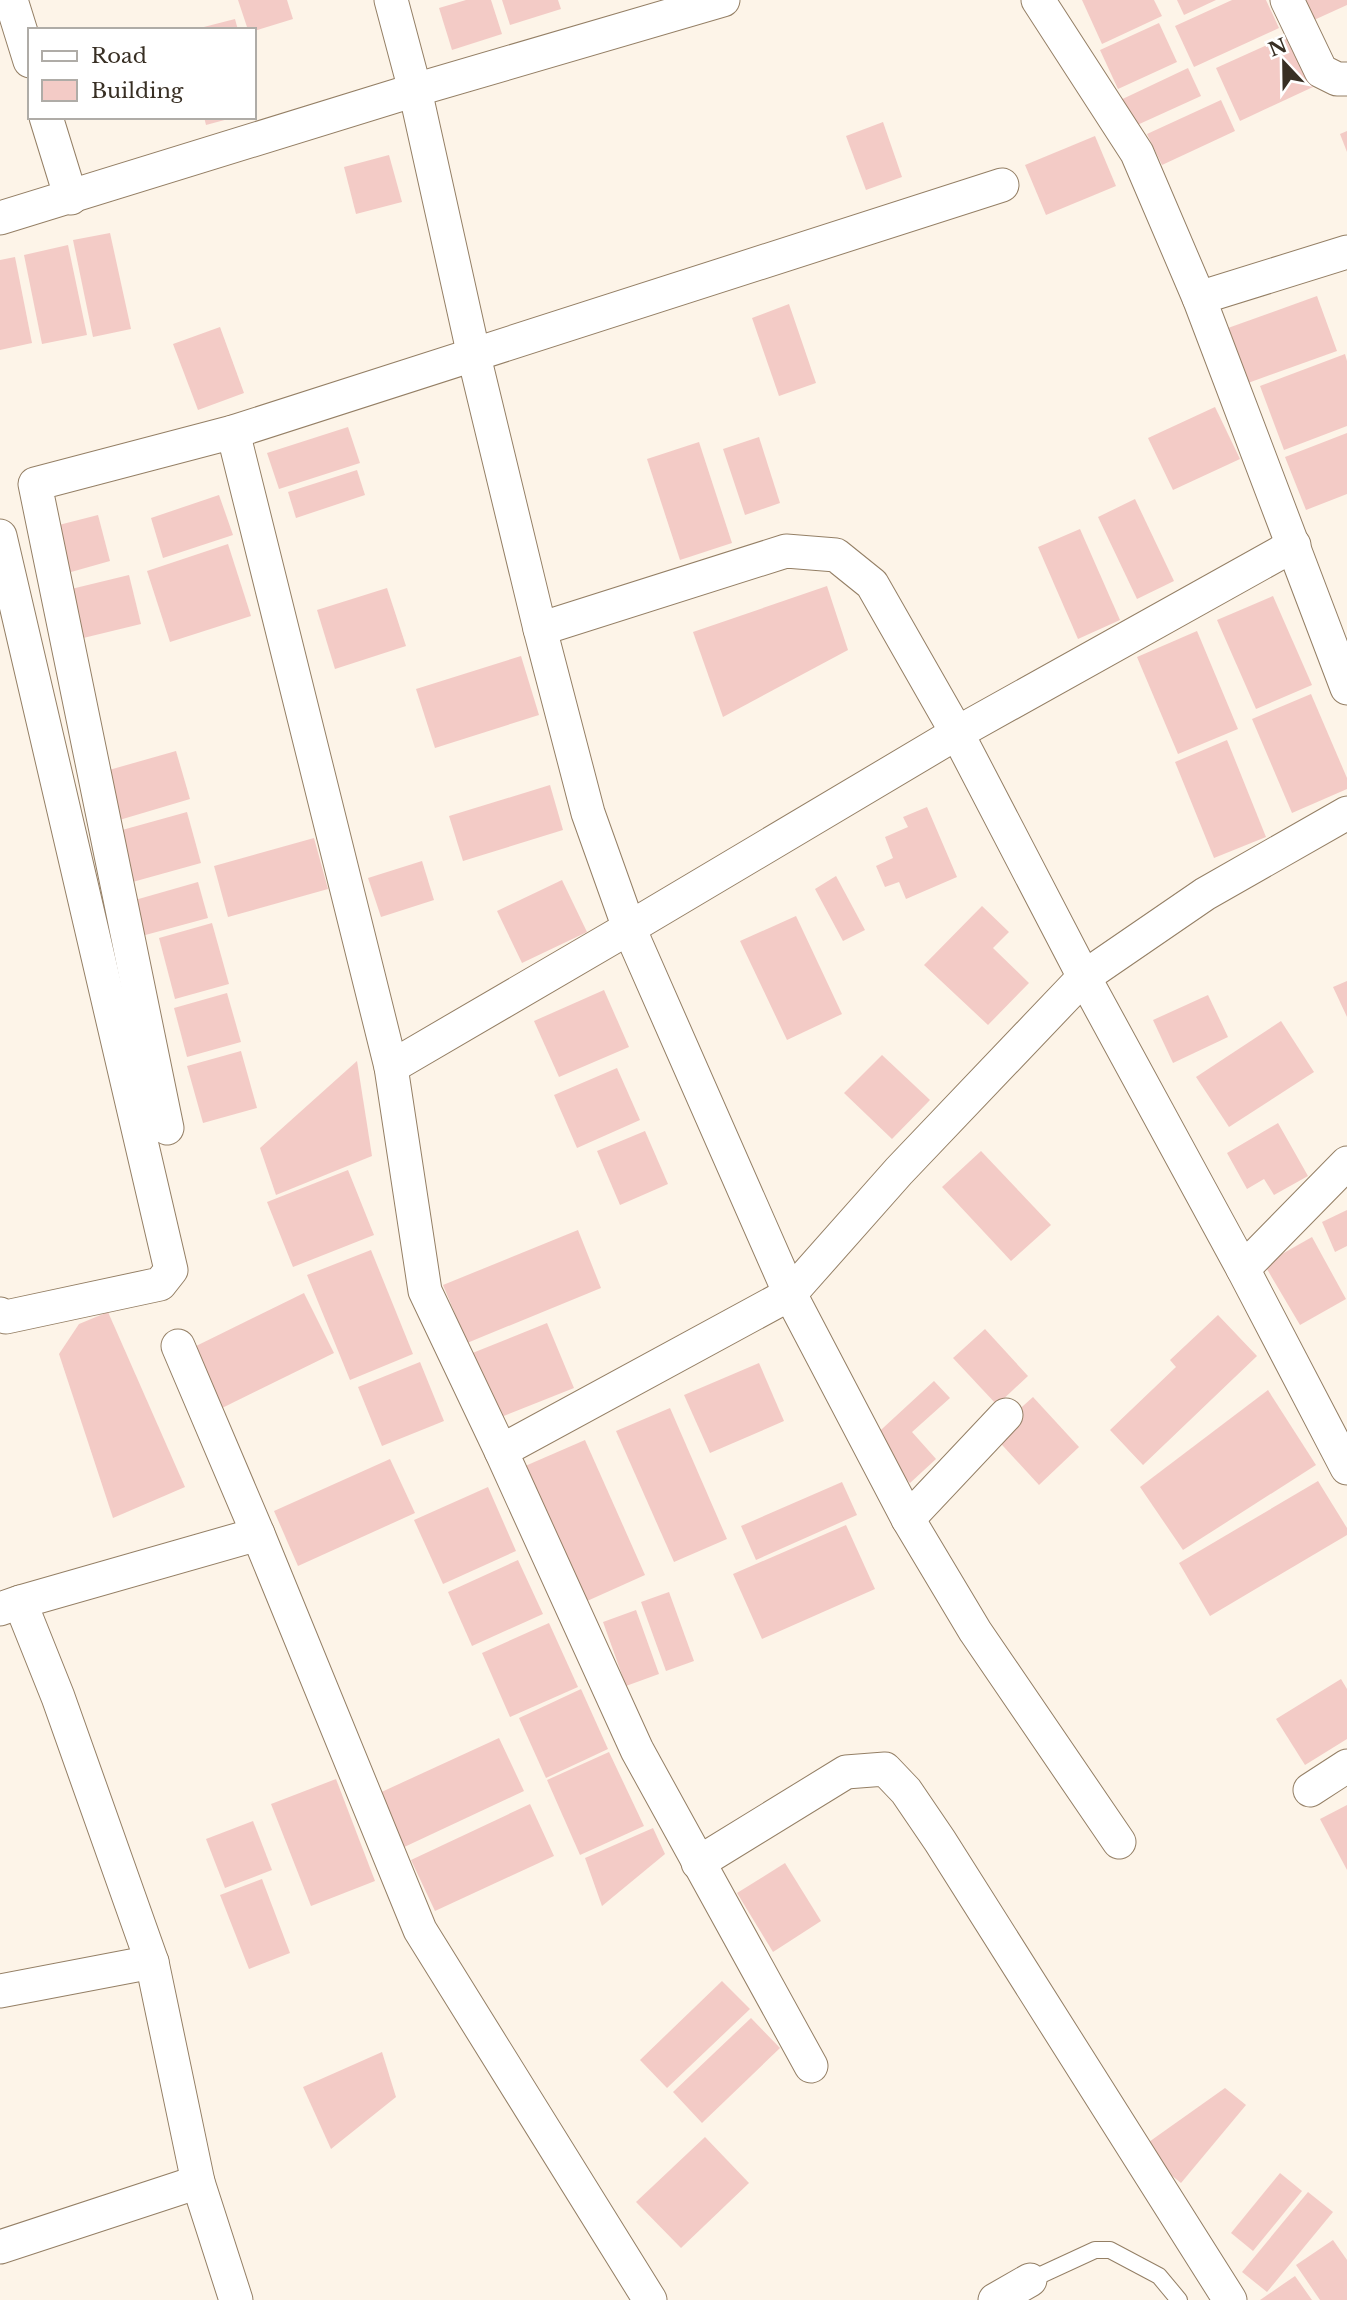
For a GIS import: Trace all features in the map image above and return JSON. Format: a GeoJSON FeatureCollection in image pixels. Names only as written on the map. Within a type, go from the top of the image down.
{"type":"FeatureCollection","features":[{"type":"Feature","properties":{"kind":"street"},"geometry":{"type":"LineString","coordinates":[[12,0],[28,54]]}},
{"type":"Feature","properties":{"kind":"street"},"geometry":{"type":"LineString","coordinates":[[391,0],[415,90],[474,356],[540,629],[588,813],[629,928],[790,1294],[908,1519],[975,1631],[1119,1842]]}},
{"type":"Feature","properties":{"kind":"street"},"geometry":{"type":"LineString","coordinates":[[0,218],[415,90],[723,0]]}},
{"type":"Feature","properties":{"kind":"street"},"geometry":{"type":"LineString","coordinates":[[1038,0],[1138,153],[1199,298],[1347,688]]}},
{"type":"Feature","properties":{"kind":"street"},"geometry":{"type":"LineString","coordinates":[[1287,0],[1321,71],[1337,79],[1347,79]]}},
{"type":"Feature","properties":{"kind":"street"},"geometry":{"type":"LineString","coordinates":[[47,119],[71,198]]}},
{"type":"Feature","properties":{"kind":"street"},"geometry":{"type":"LineString","coordinates":[[167,1128],[35,484],[233,432],[1002,185]]}},
{"type":"Feature","properties":{"kind":"street"},"geometry":{"type":"LineString","coordinates":[[1199,298],[1347,252]]}},
{"type":"Feature","properties":{"kind":"street"},"geometry":{"type":"LineString","coordinates":[[233,432],[391,1067],[425,1291],[637,1751],[811,2066]]}},
{"type":"Feature","properties":{"kind":"street"},"geometry":{"type":"LineString","coordinates":[[0,536],[171,1270],[160,1284],[6,1317],[0,1314]]}},
{"type":"Feature","properties":{"kind":"street"},"geometry":{"type":"LineString","coordinates":[[391,1067],[957,733],[1294,545]]}},
{"type":"Feature","properties":{"kind":"street"},"geometry":{"type":"LineString","coordinates":[[540,629],[786,551],[836,555],[872,584],[957,733],[1084,977],[1243,1269],[1347,1468]]}},
{"type":"Feature","properties":{"kind":"street"},"geometry":{"type":"LineString","coordinates":[[501,1451],[790,1294],[899,1171],[1084,977],[1205,894],[1347,813]]}},
{"type":"Feature","properties":{"kind":"street"},"geometry":{"type":"LineString","coordinates":[[1243,1269],[1347,1163]]}},
{"type":"Feature","properties":{"kind":"street"},"geometry":{"type":"LineString","coordinates":[[178,1346],[420,1930],[650,2300]]}},
{"type":"Feature","properties":{"kind":"street"},"geometry":{"type":"LineString","coordinates":[[908,1519],[1006,1415]]}},
{"type":"Feature","properties":{"kind":"street"},"geometry":{"type":"LineString","coordinates":[[236,2300],[198,2182],[152,1962],[58,1697],[10,1606],[258,1534]]}},
{"type":"Feature","properties":{"kind":"street"},"geometry":{"type":"LineString","coordinates":[[1310,1790],[1347,1766]]}},
{"type":"Feature","properties":{"kind":"street"},"geometry":{"type":"LineString","coordinates":[[698,1863],[846,1772],[885,1769],[906,1791],[940,1840],[1230,2300]]}},
{"type":"Feature","properties":{"kind":"street"},"geometry":{"type":"LineString","coordinates":[[0,1991],[152,1962]]}},
{"type":"Feature","properties":{"kind":"street"},"geometry":{"type":"LineString","coordinates":[[0,2247],[198,2182]]}},
{"type":"Feature","properties":{"kind":"street"},"geometry":{"type":"LineString","coordinates":[[995,2300],[1030,2280]]}},
{"type":"Feature","properties":{"kind":"lane"},"geometry":{"type":"LineString","coordinates":[[1030,2280],[1095,2250],[1110,2250],[1159,2276],[1179,2300]]}},
{"type":"Feature","properties":{"kind":"building"},"geometry":{"type":"Polygon","coordinates":[[[238,0],[287,0],[293,19],[256,30],[256,28],[247,28],[238,0]]]}},
{"type":"Feature","properties":{"kind":"building"},"geometry":{"type":"Polygon","coordinates":[[[466,0],[491,0],[502,34],[452,50],[439,8],[466,0]]]}},
{"type":"Feature","properties":{"kind":"building"},"geometry":{"type":"Polygon","coordinates":[[[502,0],[558,0],[561,9],[510,25],[502,0]]]}},
{"type":"Feature","properties":{"kind":"building"},"geometry":{"type":"Polygon","coordinates":[[[1082,0],[1154,0],[1162,16],[1102,44],[1082,0]]]}},
{"type":"Feature","properties":{"kind":"building"},"geometry":{"type":"Polygon","coordinates":[[[1177,0],[1216,0],[1184,15],[1177,0]]]}},
{"type":"Feature","properties":{"kind":"building"},"geometry":{"type":"Polygon","coordinates":[[[1232,0],[1266,0],[1279,28],[1194,67],[1175,26],[1232,0]]]}},
{"type":"Feature","properties":{"kind":"building"},"geometry":{"type":"Polygon","coordinates":[[[1292,0],[1347,0],[1347,5],[1303,25],[1292,0]]]}},
{"type":"Feature","properties":{"kind":"building"},"geometry":{"type":"Polygon","coordinates":[[[235,19],[237,28],[200,28],[235,19]]]}},
{"type":"Feature","properties":{"kind":"building"},"geometry":{"type":"Polygon","coordinates":[[[1159,23],[1177,62],[1118,89],[1100,50],[1159,23]]]}},
{"type":"Feature","properties":{"kind":"building"},"geometry":{"type":"Polygon","coordinates":[[[1289,35],[1313,87],[1240,121],[1216,68],[1289,35]]]}},
{"type":"Feature","properties":{"kind":"building"},"geometry":{"type":"Polygon","coordinates":[[[1188,68],[1201,96],[1124,131],[1112,104],[1188,68]]]}},
{"type":"Feature","properties":{"kind":"building"},"geometry":{"type":"Polygon","coordinates":[[[1221,100],[1235,131],[1162,165],[1147,134],[1221,100]]]}},
{"type":"Feature","properties":{"kind":"building"},"geometry":{"type":"Polygon","coordinates":[[[204,119],[228,119],[206,125],[204,119]]]}},
{"type":"Feature","properties":{"kind":"building"},"geometry":{"type":"Polygon","coordinates":[[[883,122],[902,177],[866,190],[846,136],[883,122]]]}},
{"type":"Feature","properties":{"kind":"building"},"geometry":{"type":"Polygon","coordinates":[[[1347,131],[1347,152],[1340,134],[1347,131]]]}},
{"type":"Feature","properties":{"kind":"building"},"geometry":{"type":"Polygon","coordinates":[[[1095,136],[1116,186],[1046,215],[1025,165],[1095,136]]]}},
{"type":"Feature","properties":{"kind":"building"},"geometry":{"type":"Polygon","coordinates":[[[389,155],[402,202],[356,214],[344,167],[389,155]]]}},
{"type":"Feature","properties":{"kind":"building"},"geometry":{"type":"Polygon","coordinates":[[[110,233],[131,329],[93,337],[73,240],[110,233]]]}},
{"type":"Feature","properties":{"kind":"building"},"geometry":{"type":"Polygon","coordinates":[[[68,245],[87,335],[42,344],[24,255],[68,245]]]}},
{"type":"Feature","properties":{"kind":"building"},"geometry":{"type":"Polygon","coordinates":[[[15,257],[32,343],[0,350],[0,260],[15,257]]]}},
{"type":"Feature","properties":{"kind":"building"},"geometry":{"type":"Polygon","coordinates":[[[1317,296],[1337,351],[1248,383],[1228,328],[1317,296]]]}},
{"type":"Feature","properties":{"kind":"building"},"geometry":{"type":"Polygon","coordinates":[[[789,304],[816,383],[779,396],[752,318],[789,304]]]}},
{"type":"Feature","properties":{"kind":"building"},"geometry":{"type":"Polygon","coordinates":[[[220,327],[244,393],[198,410],[173,344],[220,327]]]}},
{"type":"Feature","properties":{"kind":"building"},"geometry":{"type":"Polygon","coordinates":[[[1345,354],[1347,426],[1284,450],[1260,386],[1345,354]]]}},
{"type":"Feature","properties":{"kind":"building"},"geometry":{"type":"Polygon","coordinates":[[[1215,407],[1240,459],[1173,490],[1148,438],[1215,407]]]}},
{"type":"Feature","properties":{"kind":"building"},"geometry":{"type":"Polygon","coordinates":[[[348,427],[360,463],[279,489],[267,453],[348,427]]]}},
{"type":"Feature","properties":{"kind":"building"},"geometry":{"type":"Polygon","coordinates":[[[1347,433],[1347,494],[1306,510],[1285,457],[1347,433]]]}},
{"type":"Feature","properties":{"kind":"building"},"geometry":{"type":"Polygon","coordinates":[[[759,437],[780,503],[745,515],[723,449],[759,437]]]}},
{"type":"Feature","properties":{"kind":"building"},"geometry":{"type":"Polygon","coordinates":[[[699,442],[732,543],[680,560],[647,459],[699,442]]]}},
{"type":"Feature","properties":{"kind":"building"},"geometry":{"type":"Polygon","coordinates":[[[357,470],[365,495],[296,518],[288,492],[357,470]]]}},
{"type":"Feature","properties":{"kind":"building"},"geometry":{"type":"Polygon","coordinates":[[[219,495],[233,535],[163,558],[151,518],[219,495]]]}},
{"type":"Feature","properties":{"kind":"building"},"geometry":{"type":"Polygon","coordinates":[[[1135,499],[1174,581],[1137,599],[1098,517],[1135,499]]]}},
{"type":"Feature","properties":{"kind":"building"},"geometry":{"type":"Polygon","coordinates":[[[98,515],[110,561],[64,574],[51,527],[98,515]]]}},
{"type":"Feature","properties":{"kind":"building"},"geometry":{"type":"Polygon","coordinates":[[[1080,529],[1120,620],[1078,639],[1038,547],[1080,529]]]}},
{"type":"Feature","properties":{"kind":"building"},"geometry":{"type":"Polygon","coordinates":[[[228,544],[251,616],[170,642],[147,571],[228,544]]]}},
{"type":"Feature","properties":{"kind":"building"},"geometry":{"type":"Polygon","coordinates":[[[129,575],[141,624],[75,640],[63,591],[129,575]]]}},
{"type":"Feature","properties":{"kind":"building"},"geometry":{"type":"Polygon","coordinates":[[[827,586],[848,650],[723,717],[693,632],[827,586]]]}},
{"type":"Feature","properties":{"kind":"building"},"geometry":{"type":"Polygon","coordinates":[[[387,588],[406,646],[335,669],[317,610],[387,588]]]}},
{"type":"Feature","properties":{"kind":"building"},"geometry":{"type":"Polygon","coordinates":[[[1273,596],[1312,685],[1256,709],[1217,620],[1273,596]]]}},
{"type":"Feature","properties":{"kind":"building"},"geometry":{"type":"Polygon","coordinates":[[[1197,631],[1238,729],[1178,754],[1137,657],[1197,631]]]}},
{"type":"Feature","properties":{"kind":"building"},"geometry":{"type":"Polygon","coordinates":[[[521,656],[539,715],[435,748],[416,689],[521,656]]]}},
{"type":"Feature","properties":{"kind":"building"},"geometry":{"type":"Polygon","coordinates":[[[1311,694],[1347,778],[1347,789],[1292,813],[1252,719],[1311,694]]]}},
{"type":"Feature","properties":{"kind":"building"},"geometry":{"type":"Polygon","coordinates":[[[1227,740],[1266,837],[1214,858],[1175,762],[1227,740]]]}},
{"type":"Feature","properties":{"kind":"building"},"geometry":{"type":"Polygon","coordinates":[[[176,751],[190,799],[116,821],[102,772],[176,751]]]}},
{"type":"Feature","properties":{"kind":"building"},"geometry":{"type":"Polygon","coordinates":[[[550,785],[563,830],[463,861],[449,816],[550,785]]]}},
{"type":"Feature","properties":{"kind":"building"},"geometry":{"type":"Polygon","coordinates":[[[927,807],[957,877],[906,899],[899,882],[885,887],[876,866],[893,858],[885,837],[908,827],[903,817],[927,807]]]}},
{"type":"Feature","properties":{"kind":"building"},"geometry":{"type":"Polygon","coordinates":[[[187,812],[201,863],[129,883],[115,832],[187,812]]]}},
{"type":"Feature","properties":{"kind":"building"},"geometry":{"type":"Polygon","coordinates":[[[314,838],[328,889],[228,917],[214,866],[314,838]]]}},
{"type":"Feature","properties":{"kind":"building"},"geometry":{"type":"Polygon","coordinates":[[[422,861],[434,900],[381,917],[368,878],[422,861]]]}},
{"type":"Feature","properties":{"kind":"building"},"geometry":{"type":"Polygon","coordinates":[[[836,876],[865,930],[843,941],[815,889],[836,876]]]}},
{"type":"Feature","properties":{"kind":"building"},"geometry":{"type":"Polygon","coordinates":[[[562,880],[587,932],[522,963],[497,911],[562,880]]]}},
{"type":"Feature","properties":{"kind":"building"},"geometry":{"type":"Polygon","coordinates":[[[198,882],[208,918],[138,937],[128,902],[198,882]]]}},
{"type":"Feature","properties":{"kind":"building"},"geometry":{"type":"Polygon","coordinates":[[[982,906],[1009,932],[993,948],[1029,983],[988,1025],[924,965],[982,906]]]}},
{"type":"Feature","properties":{"kind":"building"},"geometry":{"type":"Polygon","coordinates":[[[796,916],[842,1014],[787,1040],[740,941],[796,916]]]}},
{"type":"Feature","properties":{"kind":"building"},"geometry":{"type":"Polygon","coordinates":[[[212,923],[229,984],[175,999],[159,938],[212,923]]]}},
{"type":"Feature","properties":{"kind":"building"},"geometry":{"type":"Polygon","coordinates":[[[1347,981],[1347,1017],[1333,987],[1347,981]]]}},
{"type":"Feature","properties":{"kind":"building"},"geometry":{"type":"Polygon","coordinates":[[[604,990],[629,1047],[559,1077],[534,1021],[604,990]]]}},
{"type":"Feature","properties":{"kind":"building"},"geometry":{"type":"Polygon","coordinates":[[[227,993],[241,1042],[187,1057],[174,1008],[227,993]]]}},
{"type":"Feature","properties":{"kind":"building"},"geometry":{"type":"Polygon","coordinates":[[[1208,995],[1228,1037],[1173,1063],[1153,1020],[1208,995]]]}},
{"type":"Feature","properties":{"kind":"building"},"geometry":{"type":"Polygon","coordinates":[[[1281,1021],[1314,1072],[1229,1127],[1196,1077],[1281,1021]]]}},
{"type":"Feature","properties":{"kind":"building"},"geometry":{"type":"Polygon","coordinates":[[[241,1051],[257,1108],[203,1123],[187,1066],[241,1051]]]}},
{"type":"Feature","properties":{"kind":"building"},"geometry":{"type":"Polygon","coordinates":[[[882,1055],[930,1100],[892,1139],[844,1093],[882,1055]]]}},
{"type":"Feature","properties":{"kind":"building"},"geometry":{"type":"Polygon","coordinates":[[[357,1061],[372,1156],[276,1195],[260,1148],[357,1061]]]}},
{"type":"Feature","properties":{"kind":"building"},"geometry":{"type":"Polygon","coordinates":[[[617,1068],[640,1120],[577,1148],[554,1095],[617,1068]]]}},
{"type":"Feature","properties":{"kind":"building"},"geometry":{"type":"Polygon","coordinates":[[[1278,1123],[1308,1176],[1274,1195],[1264,1179],[1247,1189],[1227,1153],[1278,1123]]]}},
{"type":"Feature","properties":{"kind":"building"},"geometry":{"type":"Polygon","coordinates":[[[645,1131],[668,1184],[620,1205],[597,1151],[645,1131]]]}},
{"type":"Feature","properties":{"kind":"building"},"geometry":{"type":"Polygon","coordinates":[[[981,1151],[1051,1225],[1011,1261],[942,1187],[981,1151]]]}},
{"type":"Feature","properties":{"kind":"building"},"geometry":{"type":"Polygon","coordinates":[[[348,1170],[374,1235],[293,1267],[267,1202],[348,1170]]]}},
{"type":"Feature","properties":{"kind":"building"},"geometry":{"type":"Polygon","coordinates":[[[1347,1210],[1347,1246],[1335,1252],[1322,1222],[1347,1210]]]}},
{"type":"Feature","properties":{"kind":"building"},"geometry":{"type":"Polygon","coordinates":[[[578,1230],[601,1288],[467,1343],[443,1285],[578,1230]]]}},
{"type":"Feature","properties":{"kind":"building"},"geometry":{"type":"Polygon","coordinates":[[[1312,1237],[1346,1299],[1300,1325],[1264,1264],[1312,1237]]]}},
{"type":"Feature","properties":{"kind":"building"},"geometry":{"type":"Polygon","coordinates":[[[371,1250],[413,1354],[350,1380],[307,1275],[371,1250]]]}},
{"type":"Feature","properties":{"kind":"building"},"geometry":{"type":"Polygon","coordinates":[[[304,1293],[334,1353],[218,1410],[188,1350],[304,1293]]]}},
{"type":"Feature","properties":{"kind":"building"},"geometry":{"type":"Polygon","coordinates":[[[108,1312],[185,1487],[113,1518],[59,1354],[79,1324],[108,1312]]]}},
{"type":"Feature","properties":{"kind":"building"},"geometry":{"type":"Polygon","coordinates":[[[1218,1315],[1257,1356],[1143,1465],[1110,1430],[1176,1367],[1170,1360],[1218,1315]]]}},
{"type":"Feature","properties":{"kind":"building"},"geometry":{"type":"Polygon","coordinates":[[[547,1323],[574,1388],[496,1419],[470,1354],[547,1323]]]}},
{"type":"Feature","properties":{"kind":"building"},"geometry":{"type":"Polygon","coordinates":[[[985,1329],[1028,1376],[997,1405],[953,1358],[985,1329]]]}},
{"type":"Feature","properties":{"kind":"building"},"geometry":{"type":"Polygon","coordinates":[[[420,1362],[444,1421],[382,1446],[358,1387],[420,1362]]]}},
{"type":"Feature","properties":{"kind":"building"},"geometry":{"type":"Polygon","coordinates":[[[759,1363],[784,1421],[710,1453],[684,1395],[759,1363]]]}},
{"type":"Feature","properties":{"kind":"building"},"geometry":{"type":"Polygon","coordinates":[[[934,1381],[950,1398],[912,1432],[936,1459],[910,1483],[870,1440],[934,1381]]]}},
{"type":"Feature","properties":{"kind":"building"},"geometry":{"type":"Polygon","coordinates":[[[1268,1390],[1316,1465],[1183,1550],[1140,1487],[1268,1390]]]}},
{"type":"Feature","properties":{"kind":"building"},"geometry":{"type":"Polygon","coordinates":[[[1033,1397],[1079,1447],[1039,1485],[992,1434],[1033,1397]]]}},
{"type":"Feature","properties":{"kind":"building"},"geometry":{"type":"Polygon","coordinates":[[[670,1408],[727,1539],[674,1562],[616,1431],[670,1408]]]}},
{"type":"Feature","properties":{"kind":"building"},"geometry":{"type":"Polygon","coordinates":[[[585,1440],[645,1575],[576,1606],[516,1470],[585,1440]]]}},
{"type":"Feature","properties":{"kind":"building"},"geometry":{"type":"Polygon","coordinates":[[[390,1459],[415,1513],[298,1566],[274,1511],[390,1459]]]}},
{"type":"Feature","properties":{"kind":"building"},"geometry":{"type":"Polygon","coordinates":[[[1318,1481],[1347,1528],[1347,1535],[1210,1616],[1179,1563],[1318,1481]]]}},
{"type":"Feature","properties":{"kind":"building"},"geometry":{"type":"Polygon","coordinates":[[[842,1482],[857,1515],[756,1560],[741,1526],[842,1482]]]}},
{"type":"Feature","properties":{"kind":"building"},"geometry":{"type":"Polygon","coordinates":[[[488,1487],[516,1551],[443,1584],[414,1520],[488,1487]]]}},
{"type":"Feature","properties":{"kind":"building"},"geometry":{"type":"Polygon","coordinates":[[[846,1525],[875,1589],[762,1639],[733,1574],[846,1525]]]}},
{"type":"Feature","properties":{"kind":"building"},"geometry":{"type":"Polygon","coordinates":[[[518,1560],[543,1614],[472,1646],[448,1592],[518,1560]]]}},
{"type":"Feature","properties":{"kind":"building"},"geometry":{"type":"Polygon","coordinates":[[[669,1592],[694,1661],[666,1671],[641,1602],[669,1592]]]}},
{"type":"Feature","properties":{"kind":"building"},"geometry":{"type":"Polygon","coordinates":[[[636,1610],[659,1674],[626,1686],[603,1622],[636,1610]]]}},
{"type":"Feature","properties":{"kind":"building"},"geometry":{"type":"Polygon","coordinates":[[[549,1623],[578,1687],[510,1717],[482,1653],[549,1623]]]}},
{"type":"Feature","properties":{"kind":"building"},"geometry":{"type":"Polygon","coordinates":[[[1341,1679],[1347,1689],[1347,1739],[1305,1765],[1276,1719],[1341,1679]]]}},
{"type":"Feature","properties":{"kind":"building"},"geometry":{"type":"Polygon","coordinates":[[[581,1689],[608,1749],[546,1778],[519,1718],[581,1689]]]}},
{"type":"Feature","properties":{"kind":"building"},"geometry":{"type":"Polygon","coordinates":[[[499,1738],[524,1791],[400,1849],[375,1795],[499,1738]]]}},
{"type":"Feature","properties":{"kind":"building"},"geometry":{"type":"Polygon","coordinates":[[[609,1752],[644,1826],[580,1855],[547,1780],[609,1752]]]}},
{"type":"Feature","properties":{"kind":"building"},"geometry":{"type":"Polygon","coordinates":[[[336,1779],[375,1881],[311,1906],[271,1804],[336,1779]]]}},
{"type":"Feature","properties":{"kind":"building"},"geometry":{"type":"Polygon","coordinates":[[[530,1804],[554,1856],[435,1911],[411,1860],[530,1804]]]}},
{"type":"Feature","properties":{"kind":"building"},"geometry":{"type":"Polygon","coordinates":[[[1347,1805],[1347,1870],[1320,1819],[1347,1805]]]}},
{"type":"Feature","properties":{"kind":"building"},"geometry":{"type":"Polygon","coordinates":[[[253,1821],[272,1870],[225,1888],[206,1839],[253,1821]]]}},
{"type":"Feature","properties":{"kind":"building"},"geometry":{"type":"Polygon","coordinates":[[[653,1828],[665,1854],[602,1906],[585,1858],[653,1828]]]}},
{"type":"Feature","properties":{"kind":"building"},"geometry":{"type":"Polygon","coordinates":[[[785,1863],[821,1921],[773,1952],[737,1893],[785,1863]]]}},
{"type":"Feature","properties":{"kind":"building"},"geometry":{"type":"Polygon","coordinates":[[[262,1879],[290,1953],[249,1969],[220,1895],[262,1879]]]}},
{"type":"Feature","properties":{"kind":"building"},"geometry":{"type":"Polygon","coordinates":[[[722,1981],[750,2009],[667,2088],[640,2060],[722,1981]]]}},
{"type":"Feature","properties":{"kind":"building"},"geometry":{"type":"Polygon","coordinates":[[[751,2018],[780,2048],[702,2123],[673,2092],[751,2018]]]}},
{"type":"Feature","properties":{"kind":"building"},"geometry":{"type":"Polygon","coordinates":[[[382,2052],[396,2097],[331,2149],[303,2087],[382,2052]]]}},
{"type":"Feature","properties":{"kind":"building"},"geometry":{"type":"Polygon","coordinates":[[[1225,2088],[1246,2105],[1181,2183],[1139,2149],[1225,2088]]]}},
{"type":"Feature","properties":{"kind":"building"},"geometry":{"type":"Polygon","coordinates":[[[705,2137],[749,2183],[681,2248],[636,2202],[705,2137]]]}},
{"type":"Feature","properties":{"kind":"building"},"geometry":{"type":"Polygon","coordinates":[[[1280,2173],[1302,2191],[1253,2251],[1231,2233],[1280,2173]]]}},
{"type":"Feature","properties":{"kind":"building"},"geometry":{"type":"Polygon","coordinates":[[[1308,2192],[1333,2212],[1267,2292],[1242,2272],[1308,2192]]]}},
{"type":"Feature","properties":{"kind":"building"},"geometry":{"type":"Polygon","coordinates":[[[1333,2240],[1347,2260],[1347,2300],[1320,2300],[1296,2265],[1333,2240]]]}},
{"type":"Feature","properties":{"kind":"building"},"geometry":{"type":"Polygon","coordinates":[[[1295,2276],[1312,2300],[1260,2300],[1295,2276]]]}}]}
